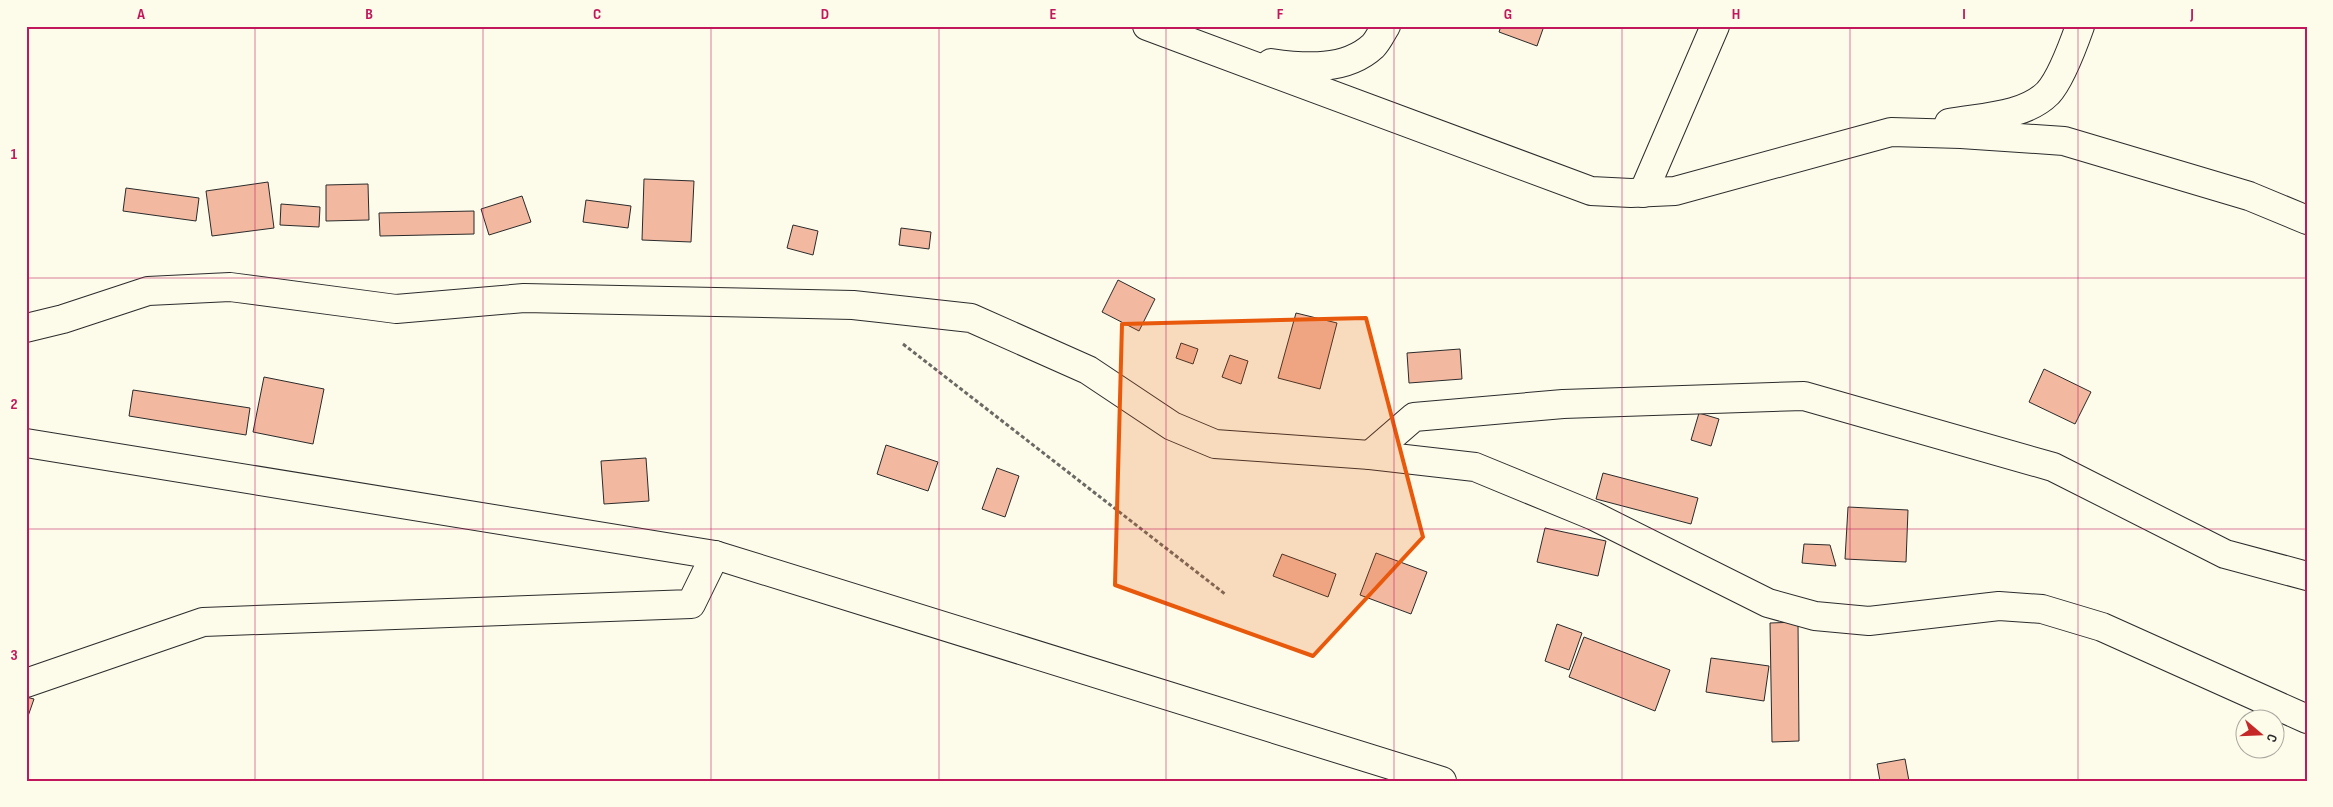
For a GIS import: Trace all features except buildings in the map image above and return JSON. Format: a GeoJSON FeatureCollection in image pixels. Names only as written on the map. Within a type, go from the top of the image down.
{"type":"FeatureCollection","features":[{"type":"Feature","properties":{"kind":"street"},"geometry":{"type":"LineString","coordinates":[[1147,26],[1220,55],[1591,191],[1643,193],[1675,191],[1891,132],[2009,113],[2026,107],[2048,92],[2071,50],[2080,26]]}},
{"type":"Feature","properties":{"kind":"street"},"geometry":{"type":"LineString","coordinates":[[1220,55],[1303,67],[1350,62],[1374,45],[1386,26]]}},
{"type":"Feature","properties":{"kind":"street"},"geometry":{"type":"LineString","coordinates":[[1643,193],[1715,26]]}},
{"type":"Feature","properties":{"kind":"street"},"geometry":{"type":"LineString","coordinates":[[1891,132],[2064,141],[2249,196],[2307,220]]}},
{"type":"Feature","properties":{"kind":"street"},"geometry":{"type":"LineString","coordinates":[[26,328],[63,319],[148,291],[230,288],[396,309],[524,298],[853,306],[971,318],[1088,370],[1172,426],[1215,444],[1370,454],[1475,467],[1594,516],[1768,603],[1815,616],[1869,620],[1999,606],[2042,609],[2102,627],[2307,719]]}},
{"type":"Feature","properties":{"kind":"street"},"geometry":{"type":"LineString","coordinates":[[1370,454],[1414,416],[1563,404],[1804,396],[2053,467],[2224,554],[2307,576]]}},
{"type":"Feature","properties":{"kind":"street"},"geometry":{"type":"LineString","coordinates":[[26,443],[715,555],[1442,781]]}},
{"type":"Feature","properties":{"kind":"street"},"geometry":{"type":"LineString","coordinates":[[26,683],[203,622],[691,604],[715,555]]}},
{"type":"Feature","properties":{"kind":"path"},"geometry":{"type":"LineString","coordinates":[[900,342],[1225,594]]}},
{"type":"Feature","properties":{"kind":"highlighted area"},"geometry":{"type":"Polygon","coordinates":[[[1366,318],[1423,537],[1313,656],[1115,585],[1122,324],[1366,318]]]}}]}
